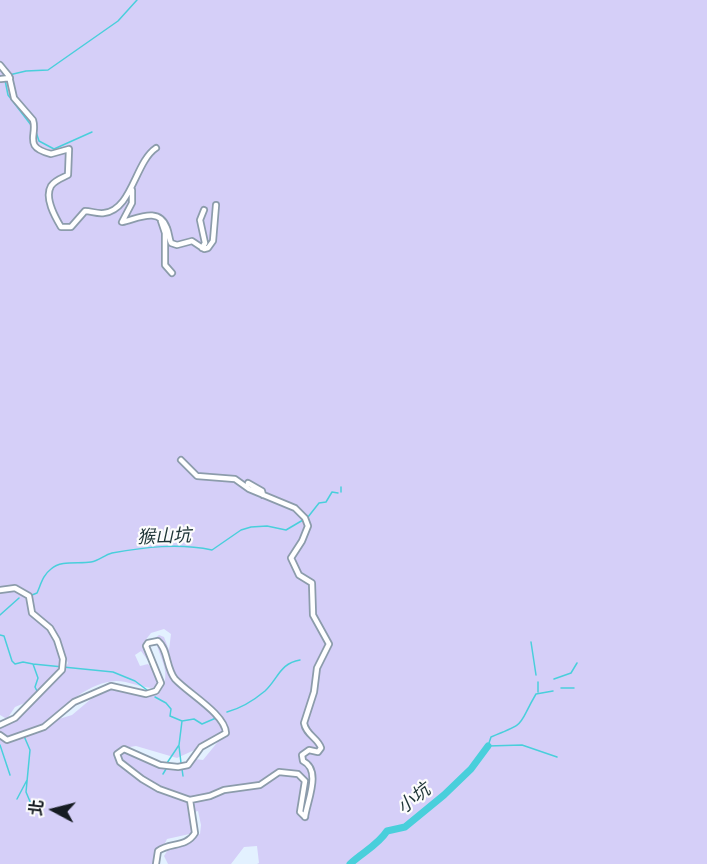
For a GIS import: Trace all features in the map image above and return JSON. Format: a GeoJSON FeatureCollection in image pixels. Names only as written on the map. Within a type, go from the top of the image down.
{"type":"FeatureCollection","features":[{"type":"Feature","properties":{"kind":"street"},"geometry":{"type":"LineString","coordinates":[[0,65],[14,98],[33,120],[32,139],[36,146],[51,154],[69,149],[68,175],[52,184],[49,192],[50,205],[61,228],[71,227],[85,211],[109,212],[132,190]]}},
{"type":"Feature","properties":{"kind":"street"},"geometry":{"type":"LineString","coordinates":[[0,84],[6,77]]}},
{"type":"Feature","properties":{"kind":"street"},"geometry":{"type":"LineString","coordinates":[[156,148],[138,172],[132,190],[132,203],[122,222],[149,214],[166,225],[171,243],[177,245],[192,242],[207,249],[213,241],[216,205]]}},
{"type":"Feature","properties":{"kind":"street"},"geometry":{"type":"LineString","coordinates":[[202,248],[205,243],[200,220],[204,210]]}},
{"type":"Feature","properties":{"kind":"street"},"geometry":{"type":"LineString","coordinates":[[159,219],[165,233],[165,265],[172,273]]}},
{"type":"Feature","properties":{"kind":"street"},"geometry":{"type":"LineString","coordinates":[[0,735],[7,740],[44,727],[74,702],[111,686],[147,694],[156,691],[161,683],[146,646],[153,641],[158,641],[163,646],[172,676],[224,720],[226,733],[201,747],[188,765],[178,767],[160,765],[124,749],[119,750],[117,758],[159,789],[190,801],[224,790],[260,785],[279,772],[302,776],[304,781],[300,812],[305,817],[313,775],[302,755],[309,750],[318,752],[321,748],[320,744],[309,735],[304,723],[314,692],[317,668],[329,644],[313,615],[312,583],[299,575],[291,558],[308,526],[305,518],[295,508],[263,495],[230,477],[197,476],[181,460]]}},
{"type":"Feature","properties":{"kind":"street"},"geometry":{"type":"LineString","coordinates":[[248,483],[262,491],[263,495]]}},
{"type":"Feature","properties":{"kind":"street"},"geometry":{"type":"LineString","coordinates":[[0,590],[15,588],[29,596],[32,613],[50,628],[63,659],[62,667],[15,718],[0,725]]}},
{"type":"Feature","properties":{"kind":"street"},"geometry":{"type":"LineString","coordinates":[[156,864],[158,851],[164,846],[181,844],[195,833],[190,801]]}},
{"type":"Feature","properties":{"kind":"shaded area"},"geometry":{"type":"Polygon","coordinates":[[[0,0],[707,0],[707,864],[257,864],[259,863],[257,846],[244,847],[231,864],[168,864],[164,856],[173,842],[200,834],[198,811],[194,812],[197,825],[194,833],[167,839],[159,856],[160,864],[0,864],[0,722],[3,725],[10,721],[28,706],[57,678],[68,663],[66,659],[34,699],[15,707],[7,719],[0,715],[0,591],[13,592],[0,590],[0,0]],[[164,629],[151,633],[144,642],[152,662],[149,662],[141,651],[135,655],[140,666],[148,664],[161,680],[154,688],[116,681],[97,685],[70,701],[49,722],[72,715],[97,694],[116,685],[158,695],[163,687],[165,674],[155,638],[159,635],[164,637],[169,650],[171,634],[164,629]],[[229,728],[201,747],[177,758],[136,746],[123,748],[173,768],[190,767],[195,759],[203,760],[229,728]]]}},
{"type":"Feature","properties":{"kind":"waterway"},"geometry":{"type":"LineString","coordinates":[[9,75],[26,71],[48,70],[118,21],[137,0]]}},
{"type":"Feature","properties":{"kind":"waterway"},"geometry":{"type":"LineString","coordinates":[[4,75],[8,95],[31,125]]}},
{"type":"Feature","properties":{"kind":"waterway"},"geometry":{"type":"LineString","coordinates":[[36,132],[39,141],[54,149],[92,132]]}},
{"type":"Feature","properties":{"kind":"waterway"},"geometry":{"type":"LineString","coordinates":[[341,487],[341,492]]}},
{"type":"Feature","properties":{"kind":"waterway"},"geometry":{"type":"LineString","coordinates":[[308,517],[319,503],[326,502],[332,492],[338,493]]}},
{"type":"Feature","properties":{"kind":"waterway","name":"猴山坑"},"geometry":{"type":"LineString","coordinates":[[32,595],[37,593],[48,571],[60,564],[91,562],[112,553],[149,548],[175,546],[212,550],[241,530],[267,526],[286,530],[303,520]]}},
{"type":"Feature","properties":{"kind":"waterway","name":"猴山坑"},"geometry":{"type":"LineString","coordinates":[[0,615],[19,598]]}},
{"type":"Feature","properties":{"kind":"waterway"},"geometry":{"type":"LineString","coordinates":[[0,635],[4,636],[15,664],[23,662],[33,664],[38,678],[35,687],[37,691]]}},
{"type":"Feature","properties":{"kind":"waterway"},"geometry":{"type":"LineString","coordinates":[[531,642],[536,675]]}},
{"type":"Feature","properties":{"kind":"waterway"},"geometry":{"type":"LineString","coordinates":[[227,712],[256,698],[288,664],[300,660]]}},
{"type":"Feature","properties":{"kind":"waterway"},"geometry":{"type":"LineString","coordinates":[[554,679],[571,673],[577,663]]}},
{"type":"Feature","properties":{"kind":"waterway"},"geometry":{"type":"LineString","coordinates":[[33,664],[113,672],[135,681],[147,690]]}},
{"type":"Feature","properties":{"kind":"waterway"},"geometry":{"type":"LineString","coordinates":[[538,682],[538,692]]}},
{"type":"Feature","properties":{"kind":"waterway"},"geometry":{"type":"LineString","coordinates":[[561,688],[574,688]]}},
{"type":"Feature","properties":{"kind":"waterway"},"geometry":{"type":"LineString","coordinates":[[553,691],[536,694],[521,722],[491,737],[488,746],[522,745],[557,757]]}},
{"type":"Feature","properties":{"kind":"waterway"},"geometry":{"type":"LineString","coordinates":[[155,697],[171,709],[170,716],[182,721],[194,719],[202,724],[216,718]]}},
{"type":"Feature","properties":{"kind":"waterway"},"geometry":{"type":"LineString","coordinates":[[167,763],[179,745],[182,721]]}},
{"type":"Feature","properties":{"kind":"waterway"},"geometry":{"type":"LineString","coordinates":[[24,736],[30,750],[26,792],[34,811]]}},
{"type":"Feature","properties":{"kind":"waterway"},"geometry":{"type":"LineString","coordinates":[[0,745],[10,775]]}},
{"type":"Feature","properties":{"kind":"waterway"},"geometry":{"type":"LineString","coordinates":[[179,746],[181,763]]}},
{"type":"Feature","properties":{"kind":"waterway","name":"小坑"},"geometry":{"type":"LineString","coordinates":[[350,864],[387,831],[405,827],[444,795],[471,769],[488,746]]}},
{"type":"Feature","properties":{"kind":"waterway"},"geometry":{"type":"LineString","coordinates":[[163,774],[166,769]]}},
{"type":"Feature","properties":{"kind":"waterway"},"geometry":{"type":"LineString","coordinates":[[182,769],[183,776]]}},
{"type":"Feature","properties":{"kind":"waterway"},"geometry":{"type":"LineString","coordinates":[[17,799],[27,780]]}}]}
